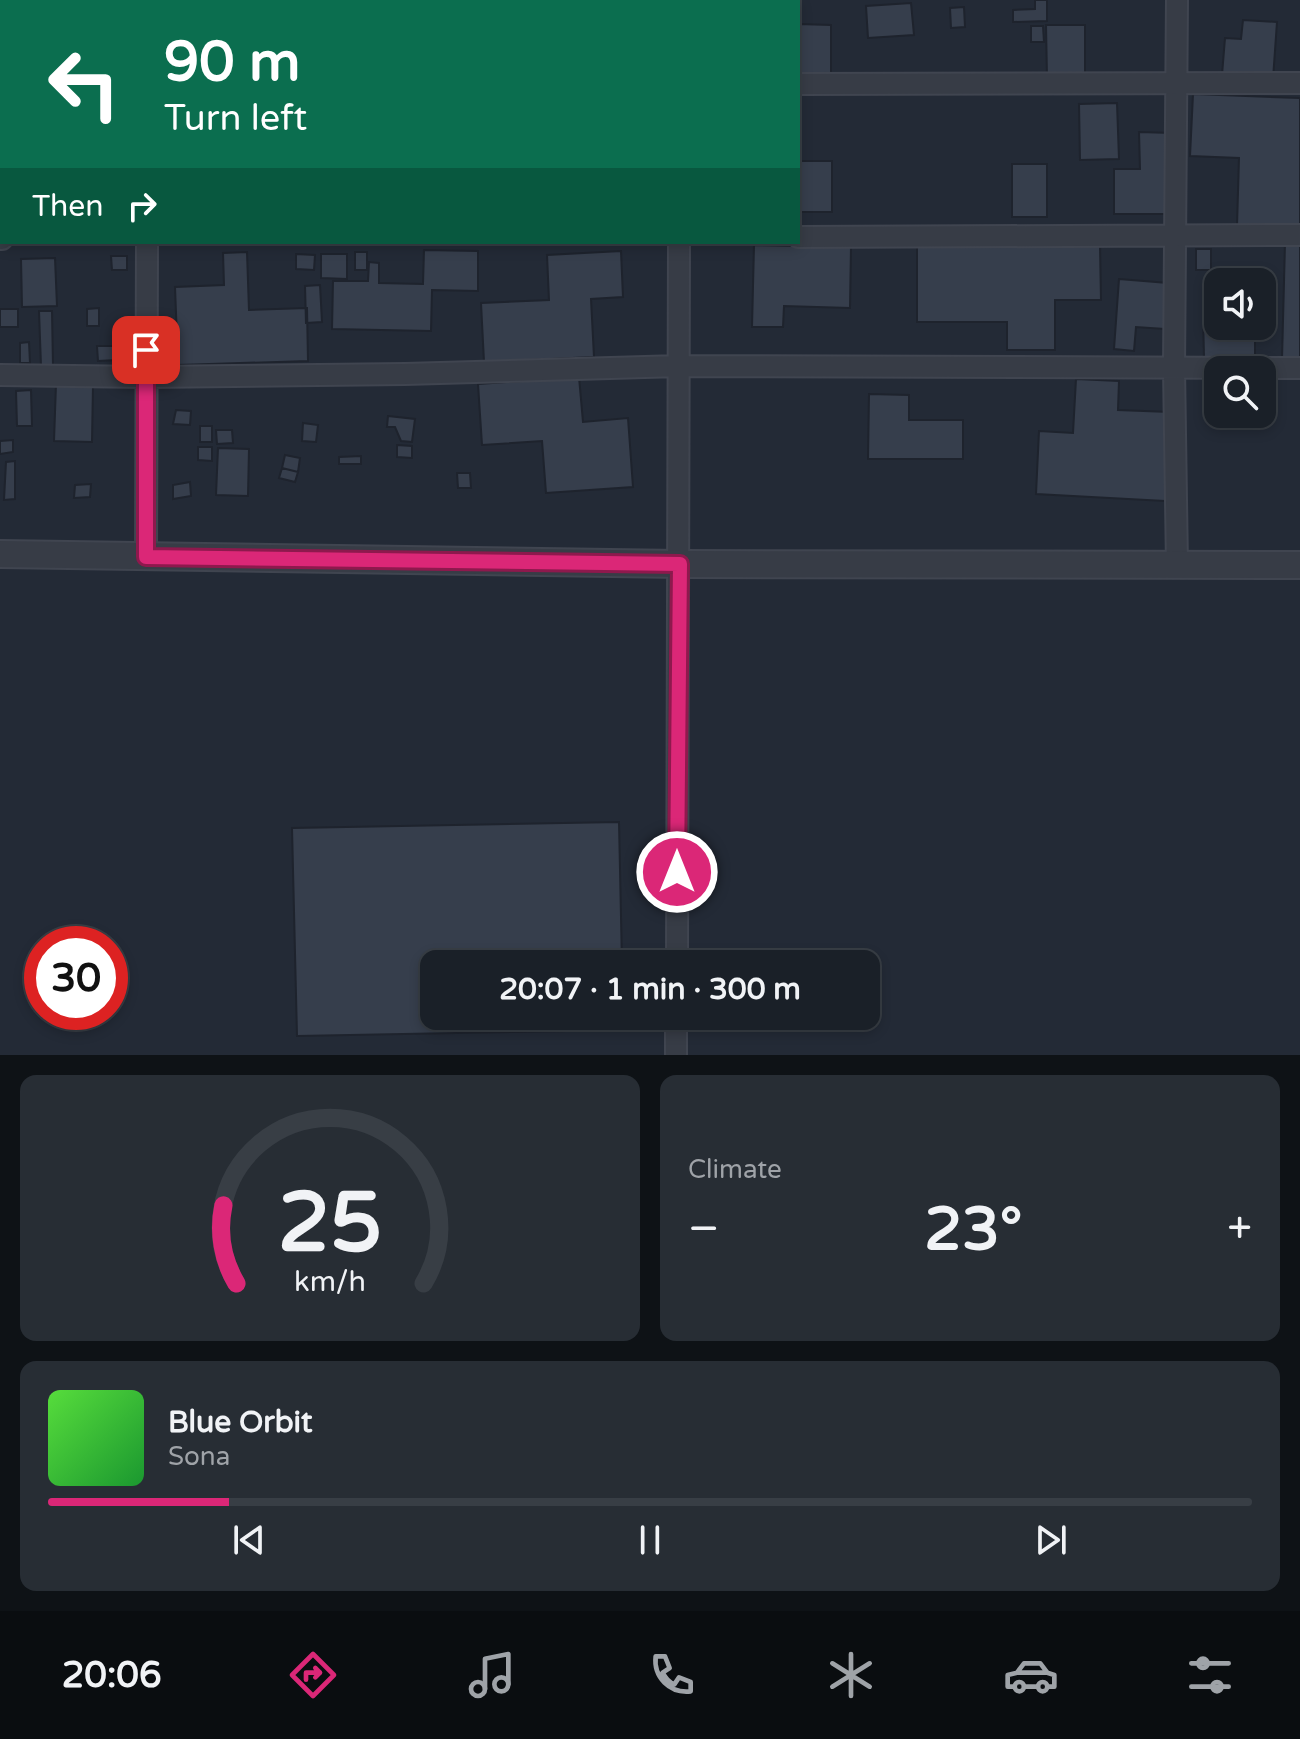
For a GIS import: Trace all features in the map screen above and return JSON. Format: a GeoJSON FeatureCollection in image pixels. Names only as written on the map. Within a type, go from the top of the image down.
{"type":"FeatureCollection","features":[{"type":"Feature","properties":{"kind":"street"},"geometry":{"type":"LineString","coordinates":[[1177,0],[1174,236],[1177,566]]}},
{"type":"Feature","properties":{"kind":"street"},"geometry":{"type":"LineString","coordinates":[[800,84],[1300,83]]}},
{"type":"Feature","properties":{"kind":"street"},"geometry":{"type":"LineString","coordinates":[[800,237],[1300,235]]}},
{"type":"Feature","properties":{"kind":"street"},"geometry":{"type":"LineString","coordinates":[[146,557],[147,244]]}},
{"type":"Feature","properties":{"kind":"street"},"geometry":{"type":"LineString","coordinates":[[677,950],[679,244]]}},
{"type":"Feature","properties":{"kind":"street"},"geometry":{"type":"LineString","coordinates":[[0,375],[405,374],[679,366],[1300,368]]}},
{"type":"Feature","properties":{"kind":"street"},"geometry":{"type":"LineString","coordinates":[[0,554],[680,564],[1300,565]]}},
{"type":"Feature","properties":{"kind":"street"},"geometry":{"type":"LineString","coordinates":[[676,1030],[676,1055]]}},
{"type":"Feature","properties":{"kind":"building"},"geometry":{"type":"Polygon","coordinates":[[[1035,0],[1047,0],[1047,21],[1013,22],[1013,10],[1035,9],[1035,0]]]}},
{"type":"Feature","properties":{"kind":"building"},"geometry":{"type":"Polygon","coordinates":[[[911,3],[914,35],[868,38],[866,6],[911,3]]]}},
{"type":"Feature","properties":{"kind":"building"},"geometry":{"type":"Polygon","coordinates":[[[964,7],[965,27],[951,28],[950,8],[964,7]]]}},
{"type":"Feature","properties":{"kind":"building"},"geometry":{"type":"Polygon","coordinates":[[[1243,20],[1277,22],[1273,79],[1222,75],[1225,38],[1241,39],[1243,20]]]}},
{"type":"Feature","properties":{"kind":"building"},"geometry":{"type":"Polygon","coordinates":[[[800,24],[831,25],[831,78],[800,77],[800,24]]]}},
{"type":"Feature","properties":{"kind":"building"},"geometry":{"type":"Polygon","coordinates":[[[1046,25],[1085,25],[1085,78],[1047,79],[1046,25]]]}},
{"type":"Feature","properties":{"kind":"building"},"geometry":{"type":"Polygon","coordinates":[[[1031,26],[1043,26],[1044,42],[1031,42],[1031,26]]]}},
{"type":"Feature","properties":{"kind":"building"},"geometry":{"type":"Polygon","coordinates":[[[1193,94],[1300,98],[1300,229],[1237,226],[1239,158],[1190,156],[1193,94]]]}},
{"type":"Feature","properties":{"kind":"building"},"geometry":{"type":"Polygon","coordinates":[[[1117,103],[1119,159],[1080,160],[1079,104],[1117,103]]]}},
{"type":"Feature","properties":{"kind":"building"},"geometry":{"type":"Polygon","coordinates":[[[1139,132],[1172,133],[1172,214],[1114,214],[1114,169],[1140,169],[1139,132]]]}},
{"type":"Feature","properties":{"kind":"building"},"geometry":{"type":"Polygon","coordinates":[[[800,161],[832,161],[832,212],[800,212],[800,161]]]}},
{"type":"Feature","properties":{"kind":"building"},"geometry":{"type":"Polygon","coordinates":[[[1012,164],[1047,164],[1047,217],[1012,217],[1012,164]]]}},
{"type":"Feature","properties":{"kind":"building"},"geometry":{"type":"Polygon","coordinates":[[[1285,243],[1300,243],[1300,359],[1282,359],[1285,243]]]}},
{"type":"Feature","properties":{"kind":"building"},"geometry":{"type":"Polygon","coordinates":[[[754,245],[851,247],[850,308],[784,306],[783,327],[752,327],[754,245]]]}},
{"type":"Feature","properties":{"kind":"building"},"geometry":{"type":"Polygon","coordinates":[[[917,245],[1100,245],[1101,300],[1055,300],[1055,350],[1007,350],[1007,322],[917,322],[917,245]]]}},
{"type":"Feature","properties":{"kind":"building"},"geometry":{"type":"Polygon","coordinates":[[[1196,249],[1211,249],[1211,268],[1196,270],[1196,249]]]}},
{"type":"Feature","properties":{"kind":"building"},"geometry":{"type":"Polygon","coordinates":[[[424,250],[478,251],[478,291],[432,290],[431,331],[332,329],[333,281],[368,281],[369,262],[379,263],[379,283],[423,284],[424,250]]]}},
{"type":"Feature","properties":{"kind":"building"},"geometry":{"type":"Polygon","coordinates":[[[621,251],[623,297],[591,299],[594,357],[484,362],[481,303],[549,300],[547,255],[621,251]]]}},
{"type":"Feature","properties":{"kind":"building"},"geometry":{"type":"Polygon","coordinates":[[[247,252],[249,310],[307,308],[308,361],[178,365],[175,287],[224,285],[223,253],[247,252]]]}},
{"type":"Feature","properties":{"kind":"building"},"geometry":{"type":"Polygon","coordinates":[[[355,252],[367,252],[367,270],[355,270],[355,252]]]}},
{"type":"Feature","properties":{"kind":"building"},"geometry":{"type":"Polygon","coordinates":[[[296,254],[315,255],[314,270],[296,269],[296,254]]]}},
{"type":"Feature","properties":{"kind":"building"},"geometry":{"type":"Polygon","coordinates":[[[321,254],[347,254],[347,279],[321,278],[321,254]]]}},
{"type":"Feature","properties":{"kind":"building"},"geometry":{"type":"Polygon","coordinates":[[[111,256],[127,256],[127,270],[112,270],[111,256]]]}},
{"type":"Feature","properties":{"kind":"building"},"geometry":{"type":"Polygon","coordinates":[[[55,258],[57,306],[22,307],[21,259],[55,258]]]}},
{"type":"Feature","properties":{"kind":"building"},"geometry":{"type":"Polygon","coordinates":[[[1119,279],[1168,283],[1165,329],[1136,327],[1134,351],[1114,349],[1119,279]]]}},
{"type":"Feature","properties":{"kind":"building"},"geometry":{"type":"Polygon","coordinates":[[[320,285],[322,322],[306,323],[305,286],[320,285]]]}},
{"type":"Feature","properties":{"kind":"building"},"geometry":{"type":"Polygon","coordinates":[[[99,308],[99,326],[87,326],[87,309],[99,308]]]}},
{"type":"Feature","properties":{"kind":"building"},"geometry":{"type":"Polygon","coordinates":[[[0,309],[18,309],[18,327],[0,327],[0,309]]]}},
{"type":"Feature","properties":{"kind":"building"},"geometry":{"type":"Polygon","coordinates":[[[39,311],[52,311],[53,366],[41,366],[39,311]]]}},
{"type":"Feature","properties":{"kind":"building"},"geometry":{"type":"Polygon","coordinates":[[[1203,315],[1204,340],[1255,340],[1255,356],[1204,357],[1203,315]]]}},
{"type":"Feature","properties":{"kind":"building"},"geometry":{"type":"Polygon","coordinates":[[[29,342],[30,363],[20,363],[20,343],[29,342]]]}},
{"type":"Feature","properties":{"kind":"building"},"geometry":{"type":"Polygon","coordinates":[[[97,346],[117,346],[117,360],[98,361],[97,346]]]}},
{"type":"Feature","properties":{"kind":"building"},"geometry":{"type":"Polygon","coordinates":[[[579,377],[583,422],[628,418],[633,487],[546,493],[542,441],[482,445],[478,384],[579,377]]]}},
{"type":"Feature","properties":{"kind":"building"},"geometry":{"type":"Polygon","coordinates":[[[1076,379],[1119,381],[1118,410],[1170,412],[1165,501],[1036,494],[1039,431],[1073,433],[1076,379]]]}},
{"type":"Feature","properties":{"kind":"building"},"geometry":{"type":"Polygon","coordinates":[[[56,384],[93,385],[92,442],[54,441],[56,384]]]}},
{"type":"Feature","properties":{"kind":"building"},"geometry":{"type":"Polygon","coordinates":[[[31,390],[32,426],[17,426],[16,391],[31,390]]]}},
{"type":"Feature","properties":{"kind":"building"},"geometry":{"type":"Polygon","coordinates":[[[869,394],[909,395],[909,420],[963,420],[963,459],[868,459],[869,394]]]}},
{"type":"Feature","properties":{"kind":"building"},"geometry":{"type":"Polygon","coordinates":[[[176,410],[191,411],[190,425],[173,424],[176,410]]]}},
{"type":"Feature","properties":{"kind":"building"},"geometry":{"type":"Polygon","coordinates":[[[388,416],[415,419],[412,442],[401,441],[395,427],[387,427],[388,416]]]}},
{"type":"Feature","properties":{"kind":"building"},"geometry":{"type":"Polygon","coordinates":[[[303,423],[318,425],[316,442],[302,441],[303,423]]]}},
{"type":"Feature","properties":{"kind":"building"},"geometry":{"type":"Polygon","coordinates":[[[200,426],[212,426],[212,442],[200,442],[200,426]]]}},
{"type":"Feature","properties":{"kind":"building"},"geometry":{"type":"Polygon","coordinates":[[[216,430],[232,430],[233,443],[217,444],[216,430]]]}},
{"type":"Feature","properties":{"kind":"building"},"geometry":{"type":"Polygon","coordinates":[[[13,440],[13,452],[0,454],[0,441],[13,440]]]}},
{"type":"Feature","properties":{"kind":"building"},"geometry":{"type":"Polygon","coordinates":[[[397,445],[412,446],[412,458],[397,457],[397,445]]]}},
{"type":"Feature","properties":{"kind":"building"},"geometry":{"type":"Polygon","coordinates":[[[198,447],[212,447],[212,461],[198,460],[198,447]]]}},
{"type":"Feature","properties":{"kind":"building"},"geometry":{"type":"Polygon","coordinates":[[[218,448],[249,449],[248,496],[216,495],[218,448]]]}},
{"type":"Feature","properties":{"kind":"building"},"geometry":{"type":"Polygon","coordinates":[[[285,455],[300,458],[298,472],[282,468],[285,455]]]}},
{"type":"Feature","properties":{"kind":"building"},"geometry":{"type":"Polygon","coordinates":[[[361,456],[361,464],[339,464],[339,457],[361,456]]]}},
{"type":"Feature","properties":{"kind":"building"},"geometry":{"type":"Polygon","coordinates":[[[15,461],[15,499],[4,500],[6,462],[15,461]]]}},
{"type":"Feature","properties":{"kind":"building"},"geometry":{"type":"Polygon","coordinates":[[[282,468],[298,472],[295,482],[279,478],[282,468]]]}},
{"type":"Feature","properties":{"kind":"building"},"geometry":{"type":"Polygon","coordinates":[[[457,473],[470,473],[471,488],[458,488],[457,473]]]}},
{"type":"Feature","properties":{"kind":"building"},"geometry":{"type":"Polygon","coordinates":[[[190,482],[191,496],[173,499],[173,485],[190,482]]]}},
{"type":"Feature","properties":{"kind":"building"},"geometry":{"type":"Polygon","coordinates":[[[91,484],[90,497],[74,498],[75,485],[91,484]]]}},
{"type":"Feature","properties":{"kind":"building"},"geometry":{"type":"Polygon","coordinates":[[[619,822],[622,950],[420,950],[420,1030],[623,1030],[297,1036],[292,828],[619,822]]]}},
{"type":"Feature","properties":{"kind":"route"},"geometry":{"type":"LineString","coordinates":[[146,350],[146,557],[680,564],[677,872]]}}]}
